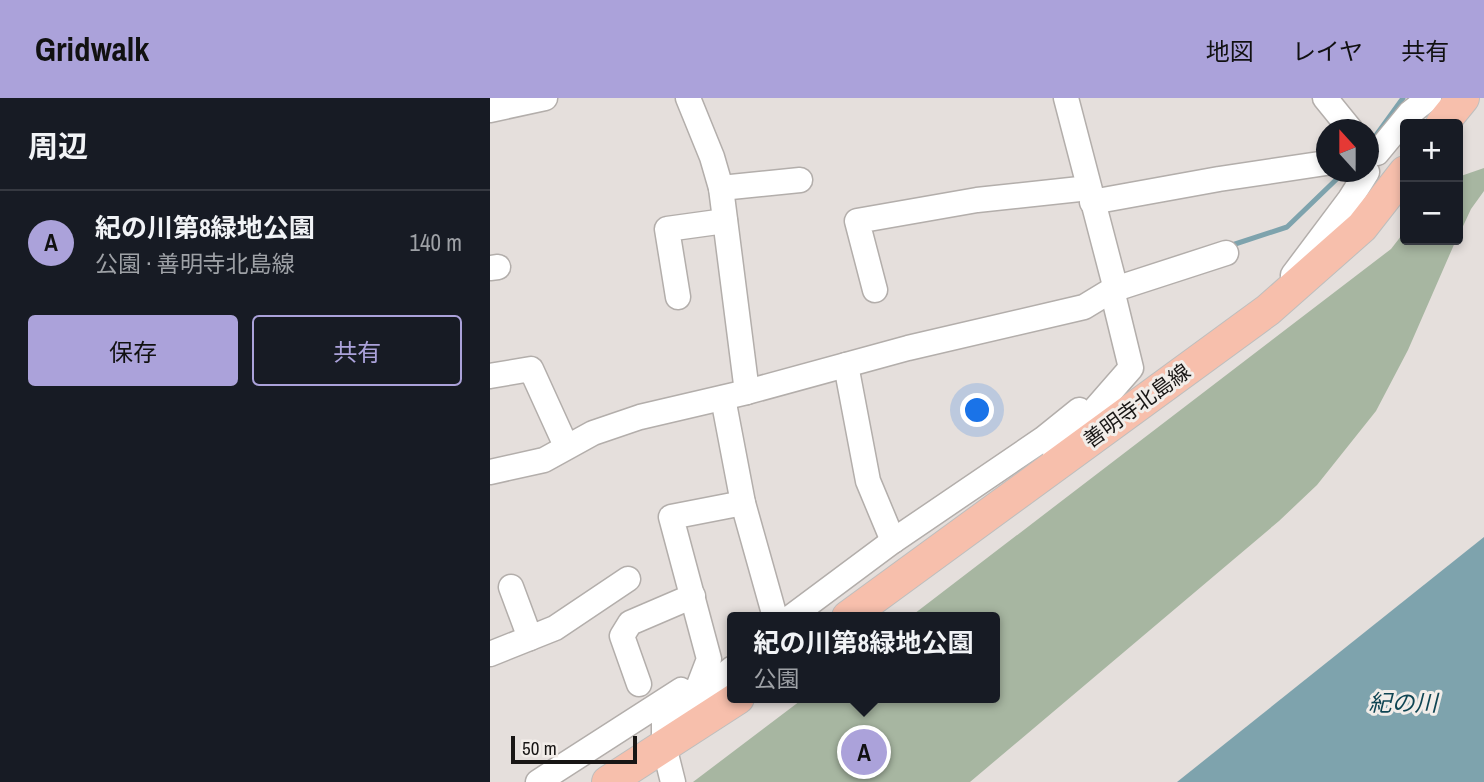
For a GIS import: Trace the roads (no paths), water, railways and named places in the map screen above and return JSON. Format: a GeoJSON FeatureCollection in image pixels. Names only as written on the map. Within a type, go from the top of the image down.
{"type":"FeatureCollection","features":[{"type":"Feature","properties":{"kind":"main road"},"geometry":{"type":"LineString","coordinates":[[1446,119],[1463,98]]}},
{"type":"Feature","properties":{"kind":"main road","name":"善明寺北島線"},"geometry":{"type":"LineString","coordinates":[[855,612],[1268,310],[1362,227],[1400,178]]}},
{"type":"Feature","properties":{"kind":"main road"},"geometry":{"type":"LineString","coordinates":[[608,782],[730,703]]}},
{"type":"Feature","properties":{"kind":"street"},"geometry":{"type":"LineString","coordinates":[[490,110],[545,98]]}},
{"type":"Feature","properties":{"kind":"street"},"geometry":{"type":"LineString","coordinates":[[688,98],[712,157],[721,188],[725,221],[729,400],[743,503],[774,612]]}},
{"type":"Feature","properties":{"kind":"street"},"geometry":{"type":"LineString","coordinates":[[1066,98],[1131,368]]}},
{"type":"Feature","properties":{"kind":"street"},"geometry":{"type":"LineString","coordinates":[[1325,98],[1342,119]]}},
{"type":"Feature","properties":{"kind":"street"},"geometry":{"type":"LineString","coordinates":[[1379,149],[1410,113],[1429,98]]}},
{"type":"Feature","properties":{"kind":"street"},"geometry":{"type":"LineString","coordinates":[[875,290],[857,221],[977,200],[1091,195],[1316,164]]}},
{"type":"Feature","properties":{"kind":"street"},"geometry":{"type":"LineString","coordinates":[[721,188],[800,180]]}},
{"type":"Feature","properties":{"kind":"street"},"geometry":{"type":"LineString","coordinates":[[1268,310],[1350,199],[1359,182]]}},
{"type":"Feature","properties":{"kind":"street"},"geometry":{"type":"LineString","coordinates":[[678,297],[667,229],[725,221]]}},
{"type":"Feature","properties":{"kind":"street"},"geometry":{"type":"LineString","coordinates":[[490,472],[544,460],[593,433],[640,417],[729,400],[908,348],[1084,307],[1113,285],[1226,253]]}},
{"type":"Feature","properties":{"kind":"street"},"geometry":{"type":"LineString","coordinates":[[846,365],[868,481],[893,541]]}},
{"type":"Feature","properties":{"kind":"street"},"geometry":{"type":"LineString","coordinates":[[1023,489],[1131,368]]}},
{"type":"Feature","properties":{"kind":"street"},"geometry":{"type":"LineString","coordinates":[[797,612],[893,541],[1043,439],[1131,368]]}},
{"type":"Feature","properties":{"kind":"street"},"geometry":{"type":"LineString","coordinates":[[490,376],[531,369],[566,446]]}},
{"type":"Feature","properties":{"kind":"street"},"geometry":{"type":"LineString","coordinates":[[694,698],[709,659],[671,517],[743,503]]}},
{"type":"Feature","properties":{"kind":"street"},"geometry":{"type":"LineString","coordinates":[[490,654],[555,628],[628,579]]}},
{"type":"Feature","properties":{"kind":"street"},"geometry":{"type":"LineString","coordinates":[[511,587],[530,638]]}},
{"type":"Feature","properties":{"kind":"street"},"geometry":{"type":"LineString","coordinates":[[639,684],[622,636],[630,623],[693,596]]}},
{"type":"Feature","properties":{"kind":"street"},"geometry":{"type":"LineString","coordinates":[[673,782],[664,746],[664,722],[727,673]]}},
{"type":"Feature","properties":{"kind":"street"},"geometry":{"type":"LineString","coordinates":[[538,782],[681,690],[694,698]]}},
{"type":"Feature","properties":{"kind":"water","name":"紀の川"},"geometry":{"type":"Polygon","coordinates":[[[1484,537],[1484,782],[1177,782],[1484,537]]]}},
{"type":"Feature","properties":{"kind":"waterway"},"geometry":{"type":"LineString","coordinates":[[1379,131],[1403,98]]}},
{"type":"Feature","properties":{"kind":"waterway"},"geometry":{"type":"LineString","coordinates":[[1229,246],[1287,227],[1334,182]]}},
{"type":"Feature","properties":{"kind":"place","name":"紀の川第8緑地公園"},"geometry":{"type":"Point","coordinates":[864,752]}}]}
